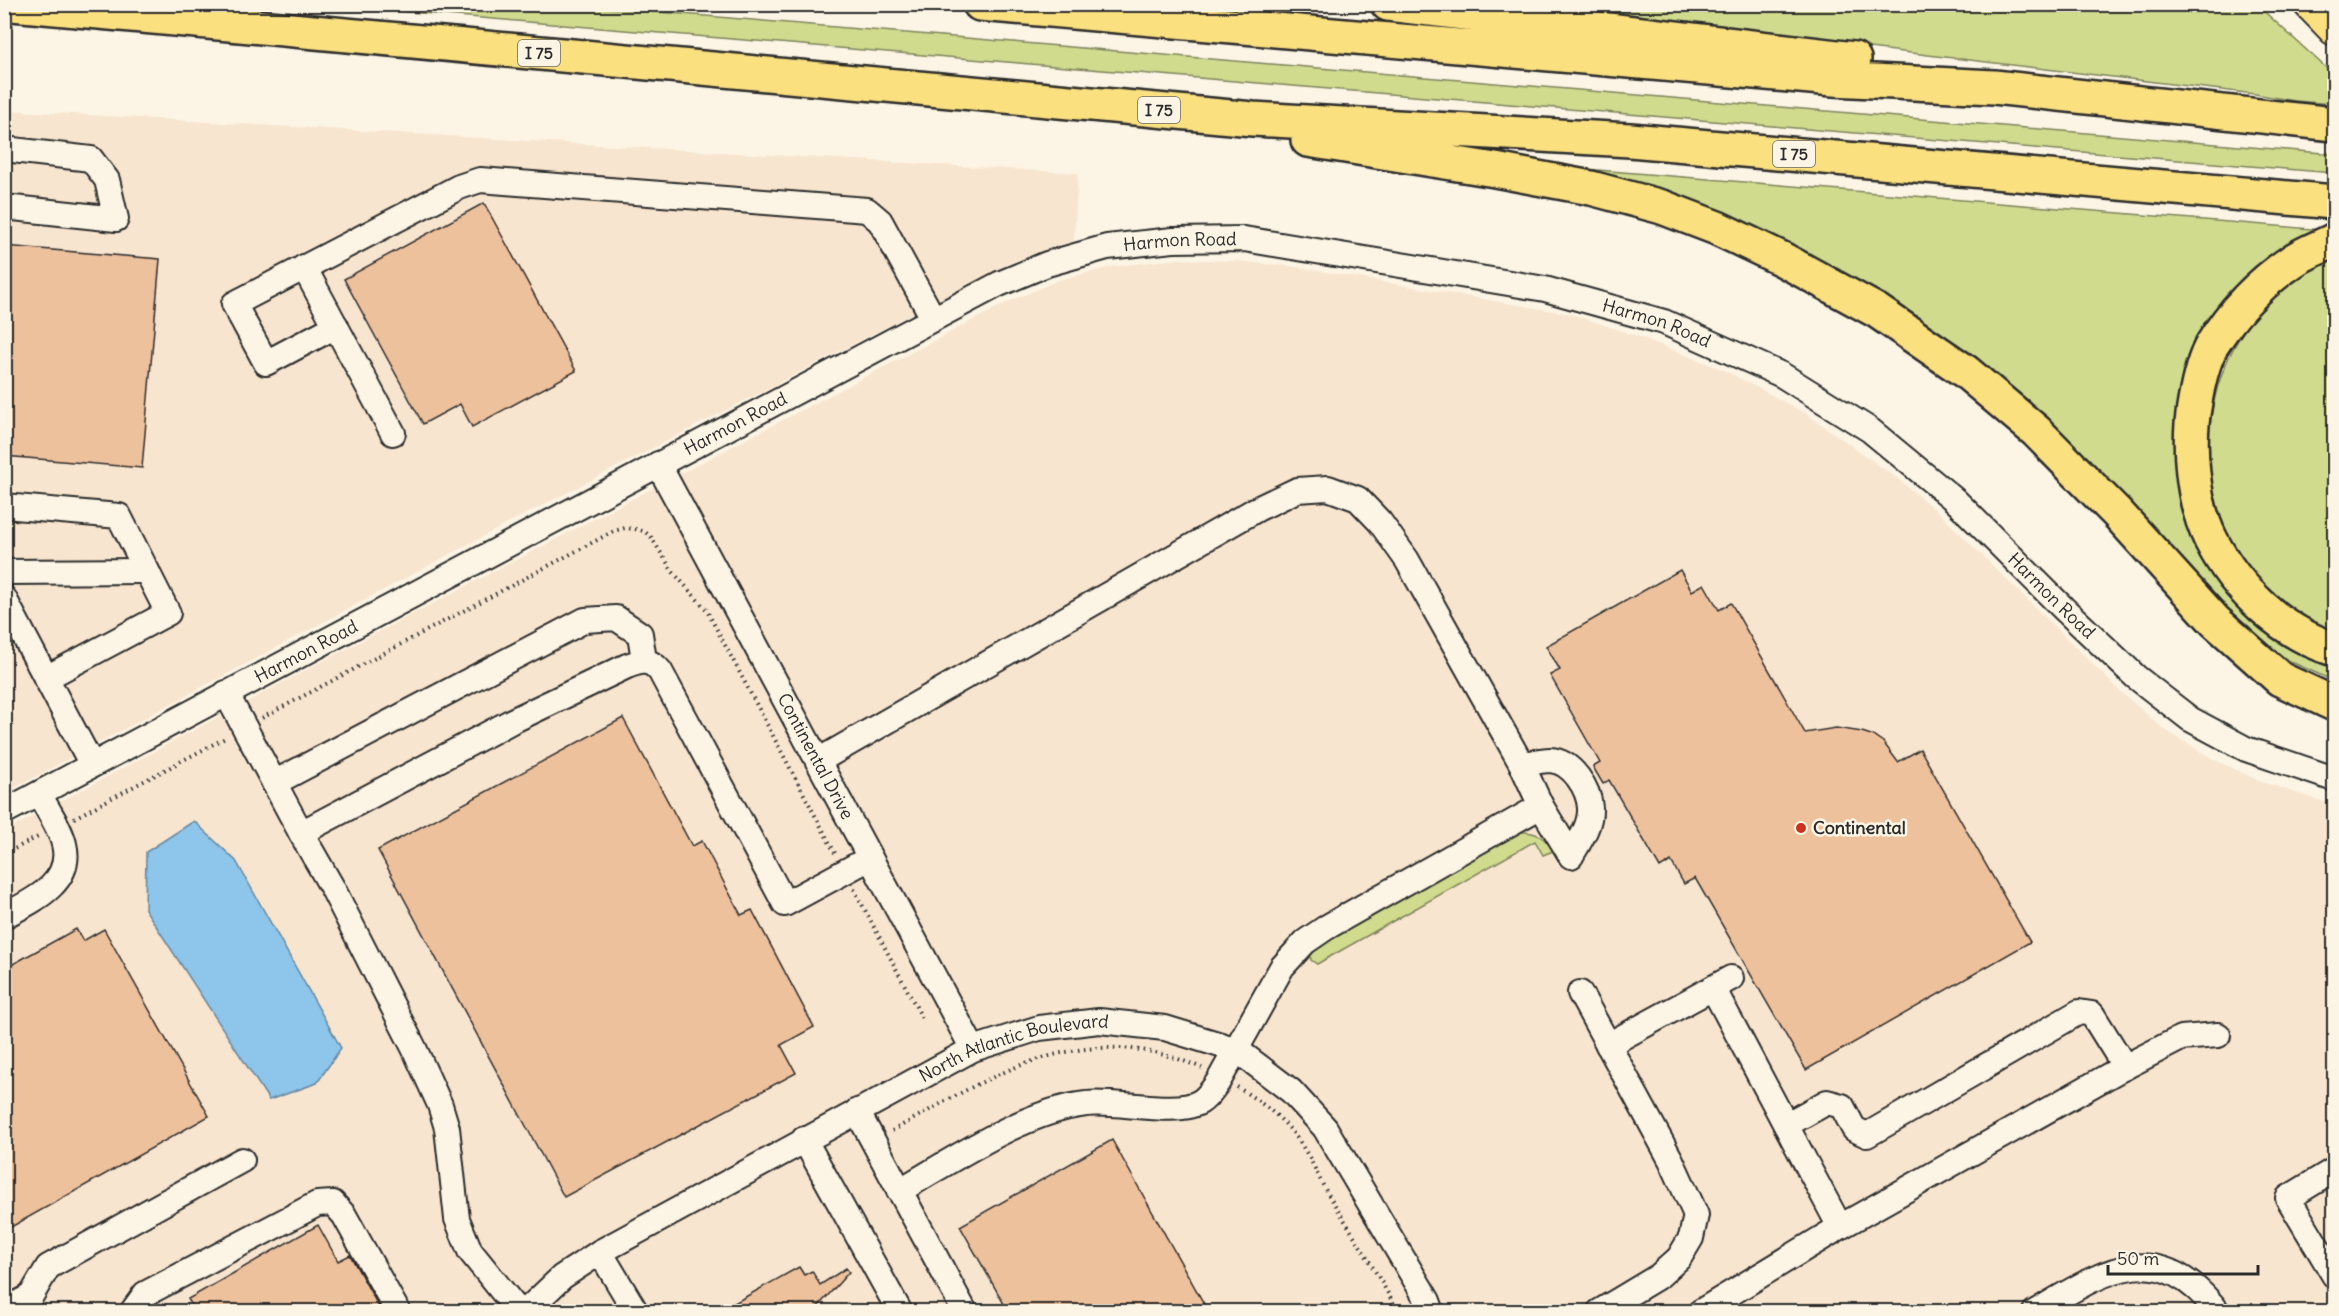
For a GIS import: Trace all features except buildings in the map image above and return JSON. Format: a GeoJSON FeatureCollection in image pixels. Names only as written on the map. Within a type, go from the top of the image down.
{"type":"FeatureCollection","features":[{"type":"Feature","properties":{"kind":"highway","name":"I 75"},"geometry":{"type":"LineString","coordinates":[[12,4],[1253,119],[1630,140],[2334,202]]}},
{"type":"Feature","properties":{"kind":"highway"},"geometry":{"type":"LineString","coordinates":[[980,4],[1833,79],[1994,87],[2326,124]]}},
{"type":"Feature","properties":{"kind":"highway"},"geometry":{"type":"LineString","coordinates":[[1388,4],[1878,62],[1994,87]]}},
{"type":"Feature","properties":{"kind":"highway"},"geometry":{"type":"LineString","coordinates":[[1253,119],[1305,140],[1495,170],[1591,188],[1662,207],[1717,228],[1782,259],[1877,311],[1966,372],[2036,431],[2118,514],[2215,621],[2280,678],[2334,704]]}},
{"type":"Feature","properties":{"kind":"highway"},"geometry":{"type":"LineString","coordinates":[[2334,240],[2295,260],[2269,279],[2238,309],[2211,347],[2198,386],[2190,427],[2198,503],[2211,539],[2226,564],[2249,593],[2273,615],[2299,635],[2334,649]]}},
{"type":"Feature","properties":{"kind":"main road"},"geometry":{"type":"LineString","coordinates":[[2308,4],[2334,30]]}},
{"type":"Feature","properties":{"kind":"street"},"geometry":{"type":"LineString","coordinates":[[4,149],[91,159],[107,180],[116,219],[4,207]]}},
{"type":"Feature","properties":{"kind":"street"},"geometry":{"type":"LineString","coordinates":[[336,326],[266,363],[234,303],[459,187],[480,180],[867,210],[880,221],[933,318]]}},
{"type":"Feature","properties":{"kind":"street","name":"Harmon Road"},"geometry":{"type":"LineString","coordinates":[[4,812],[999,284],[1047,264],[1107,247],[1173,240],[1244,238],[1545,289],[1664,322],[1782,375],[1870,430],[1956,501],[2128,669],[2190,719],[2246,749],[2334,779]]}},
{"type":"Feature","properties":{"kind":"street"},"geometry":{"type":"LineString","coordinates":[[304,267],[393,433]]}},
{"type":"Feature","properties":{"kind":"street","name":"Continental Drive"},"geometry":{"type":"LineString","coordinates":[[658,464],[973,1049]]}},
{"type":"Feature","properties":{"kind":"street"},"geometry":{"type":"LineString","coordinates":[[818,761],[1257,509],[1297,490],[1328,488],[1358,499],[1380,522],[1407,560],[1522,765],[1541,806],[1571,856],[1585,832],[1590,808],[1583,785],[1571,769],[1552,760],[1522,765]]}},
{"type":"Feature","properties":{"kind":"street"},"geometry":{"type":"LineString","coordinates":[[4,506],[119,516],[168,613],[46,678]]}},
{"type":"Feature","properties":{"kind":"street"},"geometry":{"type":"LineString","coordinates":[[4,572],[147,571]]}},
{"type":"Feature","properties":{"kind":"street"},"geometry":{"type":"LineString","coordinates":[[4,598],[92,765]]}},
{"type":"Feature","properties":{"kind":"street"},"geometry":{"type":"LineString","coordinates":[[274,783],[585,620],[616,618],[640,634],[644,660]]}},
{"type":"Feature","properties":{"kind":"street"},"geometry":{"type":"LineString","coordinates":[[301,833],[512,721],[644,660],[654,664],[660,671],[785,904],[870,858]]}},
{"type":"Feature","properties":{"kind":"street"},"geometry":{"type":"LineString","coordinates":[[226,693],[333,890],[414,1048],[440,1105],[447,1128],[457,1219],[470,1251],[533,1308]]}},
{"type":"Feature","properties":{"kind":"street"},"geometry":{"type":"LineString","coordinates":[[4,916],[43,894],[58,879],[66,860],[64,843],[39,794]]}},
{"type":"Feature","properties":{"kind":"street"},"geometry":{"type":"LineString","coordinates":[[899,1191],[1016,1125],[1052,1111],[1086,1103],[1171,1108],[1198,1104],[1209,1095],[1218,1082],[1282,967],[1305,942],[1327,927],[1541,806]]}},
{"type":"Feature","properties":{"kind":"street"},"geometry":{"type":"LineString","coordinates":[[1608,1045],[1722,983],[1786,1125],[1840,1227]]}},
{"type":"Feature","properties":{"kind":"street"},"geometry":{"type":"LineString","coordinates":[[1580,993],[1671,1160],[1696,1215],[1691,1238],[1679,1258],[1659,1276],[1599,1311]]}},
{"type":"Feature","properties":{"kind":"street"},"geometry":{"type":"LineString","coordinates":[[1786,1125],[1827,1102],[1842,1106],[1854,1129],[1867,1135],[2009,1050],[2079,1012],[2092,1014],[2125,1067]]}},
{"type":"Feature","properties":{"kind":"street","name":"North Atlantic Boulevard"},"geometry":{"type":"LineString","coordinates":[[533,1308],[562,1277],[600,1252],[973,1049],[1039,1028],[1099,1021],[1165,1028],[1237,1050],[1291,1091],[1325,1128],[1432,1311]]}},
{"type":"Feature","properties":{"kind":"street"},"geometry":{"type":"LineString","coordinates":[[1700,1311],[1840,1227],[2125,1067],[2181,1038],[2218,1035]]}},
{"type":"Feature","properties":{"kind":"street"},"geometry":{"type":"LineString","coordinates":[[857,1111],[965,1311]]}},
{"type":"Feature","properties":{"kind":"street"},"geometry":{"type":"LineString","coordinates":[[804,1139],[900,1311]]}},
{"type":"Feature","properties":{"kind":"street"},"geometry":{"type":"LineString","coordinates":[[4,1311],[32,1296],[48,1267],[242,1160]]}},
{"type":"Feature","properties":{"kind":"street"},"geometry":{"type":"LineString","coordinates":[[2334,1170],[2288,1197],[2334,1275]]}},
{"type":"Feature","properties":{"kind":"street"},"geometry":{"type":"LineString","coordinates":[[132,1311],[145,1294],[316,1204],[333,1203],[344,1215],[398,1311]]}},
{"type":"Feature","properties":{"kind":"street"},"geometry":{"type":"LineString","coordinates":[[600,1252],[636,1311]]}},
{"type":"Feature","properties":{"kind":"street"},"geometry":{"type":"LineString","coordinates":[[2034,1311],[2097,1276],[2135,1265],[2174,1272],[2202,1291],[2218,1311]]}},
{"type":"Feature","properties":{"kind":"shaded area"},"geometry":{"type":"Polygon","coordinates":[[[4,110],[1078,173],[1074,241],[1015,261],[979,279],[497,529],[5,793],[4,110]]]}},
{"type":"Feature","properties":{"kind":"shaded area"},"geometry":{"type":"Polygon","coordinates":[[[1179,259],[1290,266],[1571,314],[1643,338],[1726,371],[1807,414],[1898,479],[1937,511],[2120,691],[2165,730],[2215,760],[2262,782],[2334,805],[2334,1311],[5,1312],[5,831],[319,663],[1008,302],[1061,279],[1116,266],[1179,259]]]}},
{"type":"Feature","properties":{"kind":"green space"},"geometry":{"type":"Polygon","coordinates":[[[325,5],[575,5],[2334,154],[2334,173],[325,5]]]}},
{"type":"Feature","properties":{"kind":"green space"},"geometry":{"type":"Polygon","coordinates":[[[1510,5],[2257,5],[2334,75],[2334,104],[2295,101],[2255,94],[1510,5]]]}},
{"type":"Feature","properties":{"kind":"green space"},"geometry":{"type":"Polygon","coordinates":[[[1586,169],[2324,230],[2222,317],[2192,513],[2334,664],[2334,681],[2289,661],[2245,627],[2020,400],[1586,175],[1586,169]]]}},
{"type":"Feature","properties":{"kind":"green space"},"geometry":{"type":"Polygon","coordinates":[[[2334,260],[2334,635],[2277,599],[2248,569],[2227,534],[2214,495],[2209,455],[2211,415],[2221,376],[2238,340],[2263,307],[2294,280],[2334,260]]]}},
{"type":"Feature","properties":{"kind":"green space"},"geometry":{"type":"Polygon","coordinates":[[[1520,832],[1540,836],[1553,851],[1543,855],[1535,841],[1317,964],[1311,960],[1309,950],[1520,832]]]}},
{"type":"Feature","properties":{"kind":"water"},"geometry":{"type":"Polygon","coordinates":[[[194,821],[236,861],[341,1048],[317,1083],[269,1100],[145,909],[146,852],[194,821]]]}},
{"type":"Feature","properties":{"kind":"place","name":"Continental"},"geometry":{"type":"Point","coordinates":[1801,828]}}]}
